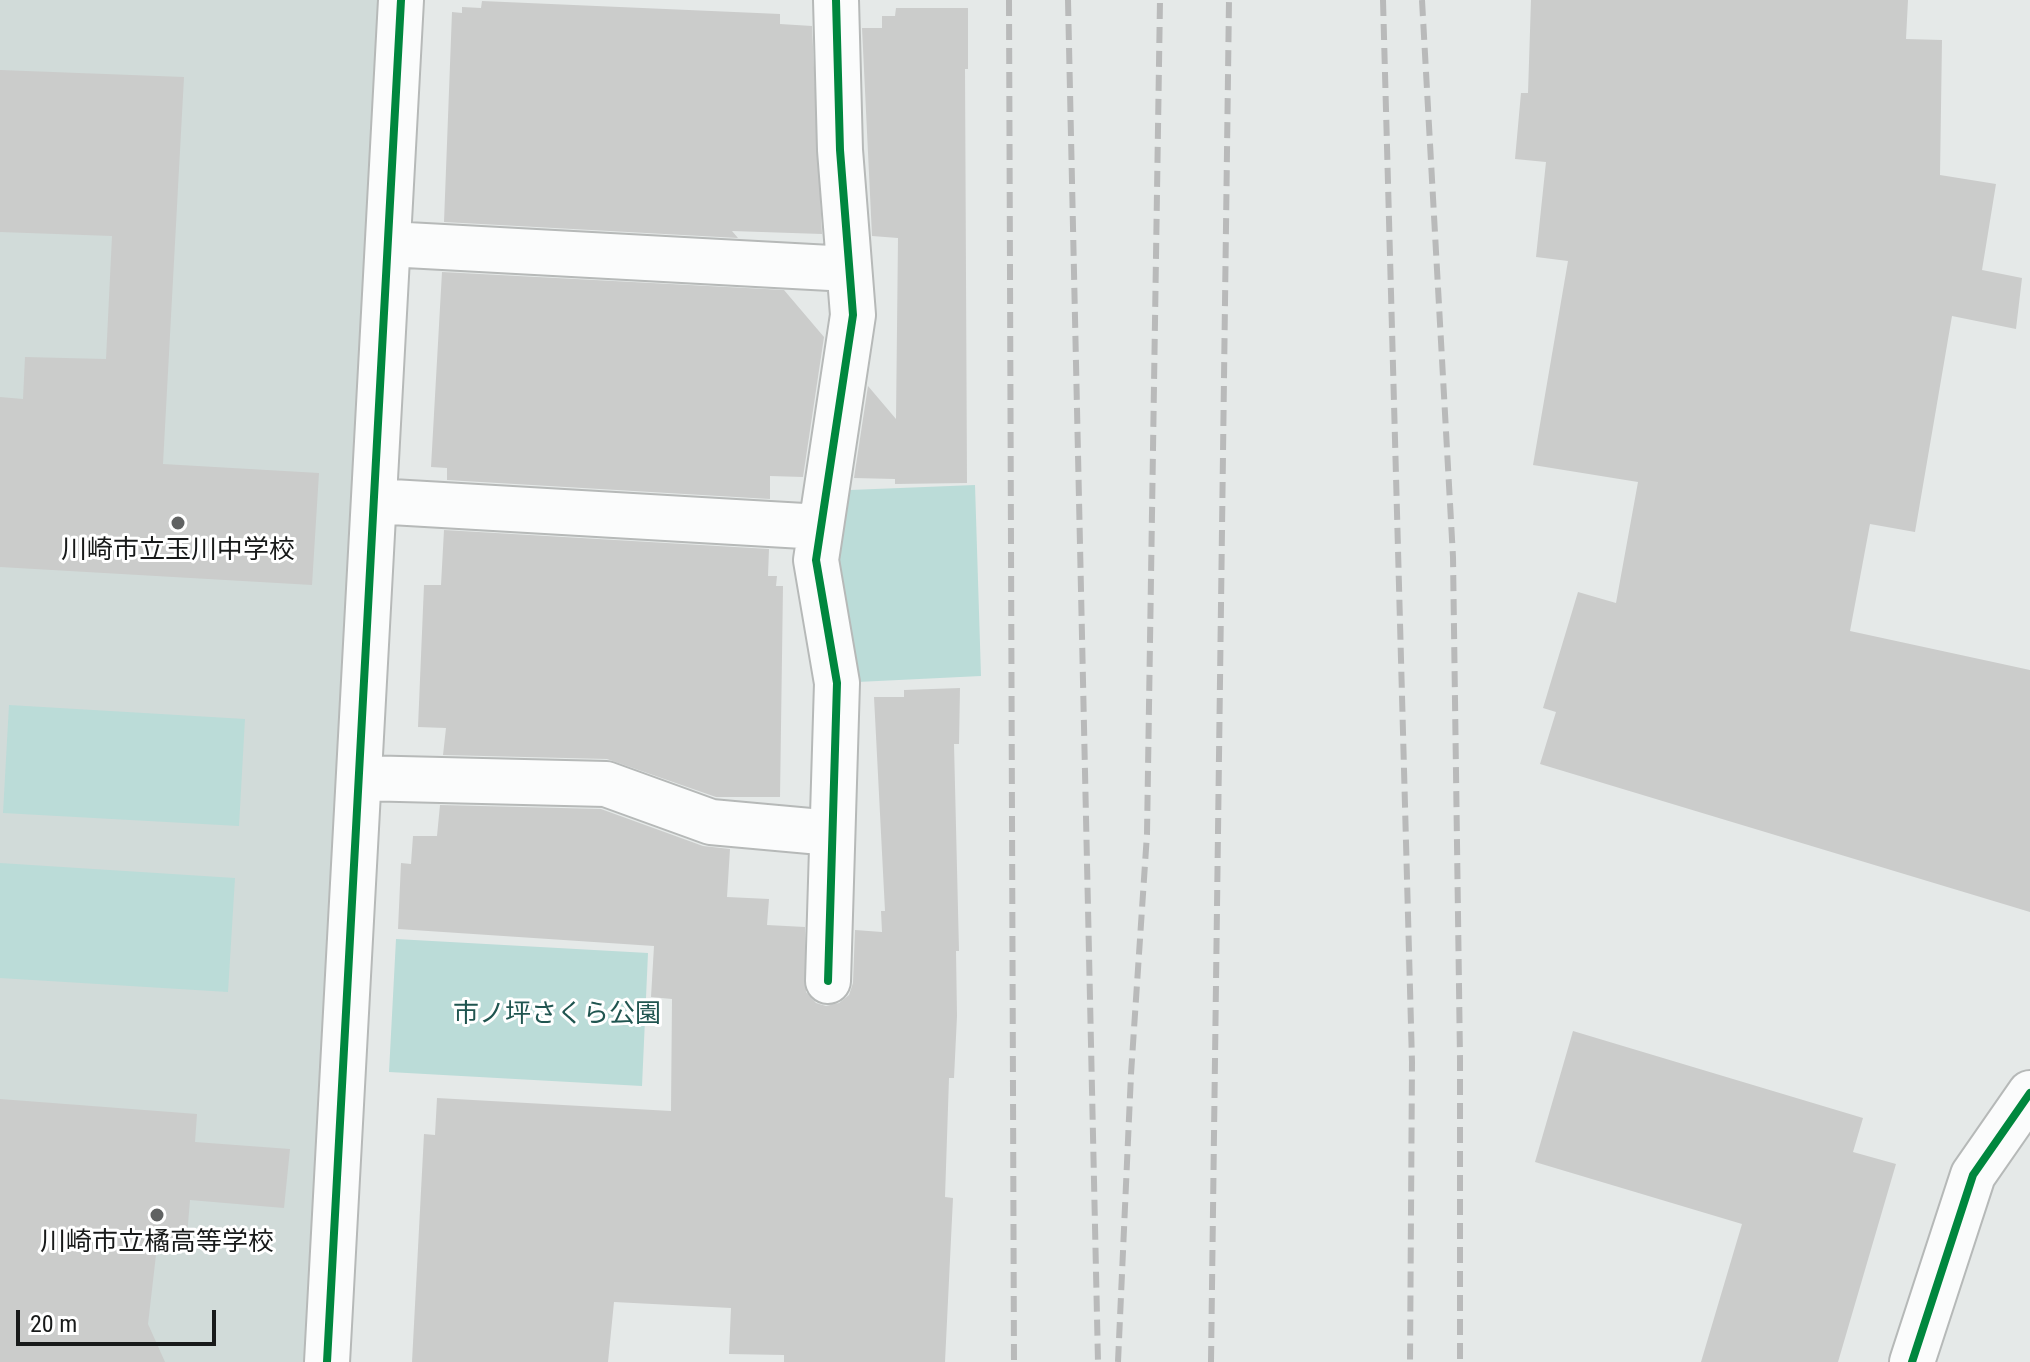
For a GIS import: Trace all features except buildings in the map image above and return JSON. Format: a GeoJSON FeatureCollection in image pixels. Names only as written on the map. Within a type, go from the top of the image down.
{"type":"FeatureCollection","features":[{"type":"Feature","properties":{"kind":"street"},"geometry":{"type":"LineString","coordinates":[[327,1362],[401,0]]}},
{"type":"Feature","properties":{"kind":"street"},"geometry":{"type":"LineString","coordinates":[[828,981],[837,683],[816,560],[853,315],[840,150],[836,0]]}},
{"type":"Feature","properties":{"kind":"street"},"geometry":{"type":"LineString","coordinates":[[388,244],[849,269]]}},
{"type":"Feature","properties":{"kind":"street"},"geometry":{"type":"LineString","coordinates":[[374,501],[821,527]]}},
{"type":"Feature","properties":{"kind":"street"},"geometry":{"type":"LineString","coordinates":[[359,778],[606,784],[711,822],[832,833]]}},
{"type":"Feature","properties":{"kind":"street"},"geometry":{"type":"LineString","coordinates":[[1912,1362],[1973,1175],[2030,1093]]}},
{"type":"Feature","properties":{"kind":"shaded area","name":"川崎市立玉川中学校"},"geometry":{"type":"Polygon","coordinates":[[[0,0],[388,0],[304,1362],[0,1362],[0,0]]]}},
{"type":"Feature","properties":{"kind":"green space"},"geometry":{"type":"Polygon","coordinates":[[[975,485],[981,676],[837,683],[821,527],[850,490],[975,485]]]}},
{"type":"Feature","properties":{"kind":"green space"},"geometry":{"type":"Polygon","coordinates":[[[9,705],[245,719],[239,826],[3,813],[9,705]]]}},
{"type":"Feature","properties":{"kind":"green space"},"geometry":{"type":"Polygon","coordinates":[[[0,863],[235,878],[228,992],[0,978],[0,863]]]}},
{"type":"Feature","properties":{"kind":"green space","name":"市ノ坪さくら公園"},"geometry":{"type":"Polygon","coordinates":[[[396,939],[648,953],[642,1086],[389,1072],[396,939]]]}},
{"type":"Feature","properties":{"kind":"railway"},"geometry":{"type":"LineString","coordinates":[[1009,0],[1014,1362]]}},
{"type":"Feature","properties":{"kind":"railway"},"geometry":{"type":"LineString","coordinates":[[1068,0],[1098,1362]]}},
{"type":"Feature","properties":{"kind":"railway"},"geometry":{"type":"LineString","coordinates":[[1118,1362],[1131,1074],[1147,834],[1160,0]]}},
{"type":"Feature","properties":{"kind":"railway"},"geometry":{"type":"LineString","coordinates":[[1211,1362],[1229,0]]}},
{"type":"Feature","properties":{"kind":"railway"},"geometry":{"type":"LineString","coordinates":[[1383,0],[1412,1062],[1410,1362]]}},
{"type":"Feature","properties":{"kind":"railway"},"geometry":{"type":"LineString","coordinates":[[1422,0],[1453,557],[1460,1058],[1460,1362]]}},
{"type":"Feature","properties":{"kind":"cycle path"},"geometry":{"type":"LineString","coordinates":[[327,1362],[401,0]]}},
{"type":"Feature","properties":{"kind":"cycle path"},"geometry":{"type":"LineString","coordinates":[[828,981],[837,683],[816,560],[853,315],[840,150],[836,0]]}},
{"type":"Feature","properties":{"kind":"cycle path"},"geometry":{"type":"LineString","coordinates":[[1912,1362],[1973,1175],[2030,1093]]}},
{"type":"Feature","properties":{"kind":"place","name":"川崎市立玉川中学校"},"geometry":{"type":"Point","coordinates":[178,523]}},
{"type":"Feature","properties":{"kind":"place","name":"川崎市立橘高等学校"},"geometry":{"type":"Point","coordinates":[157,1215]}}]}
